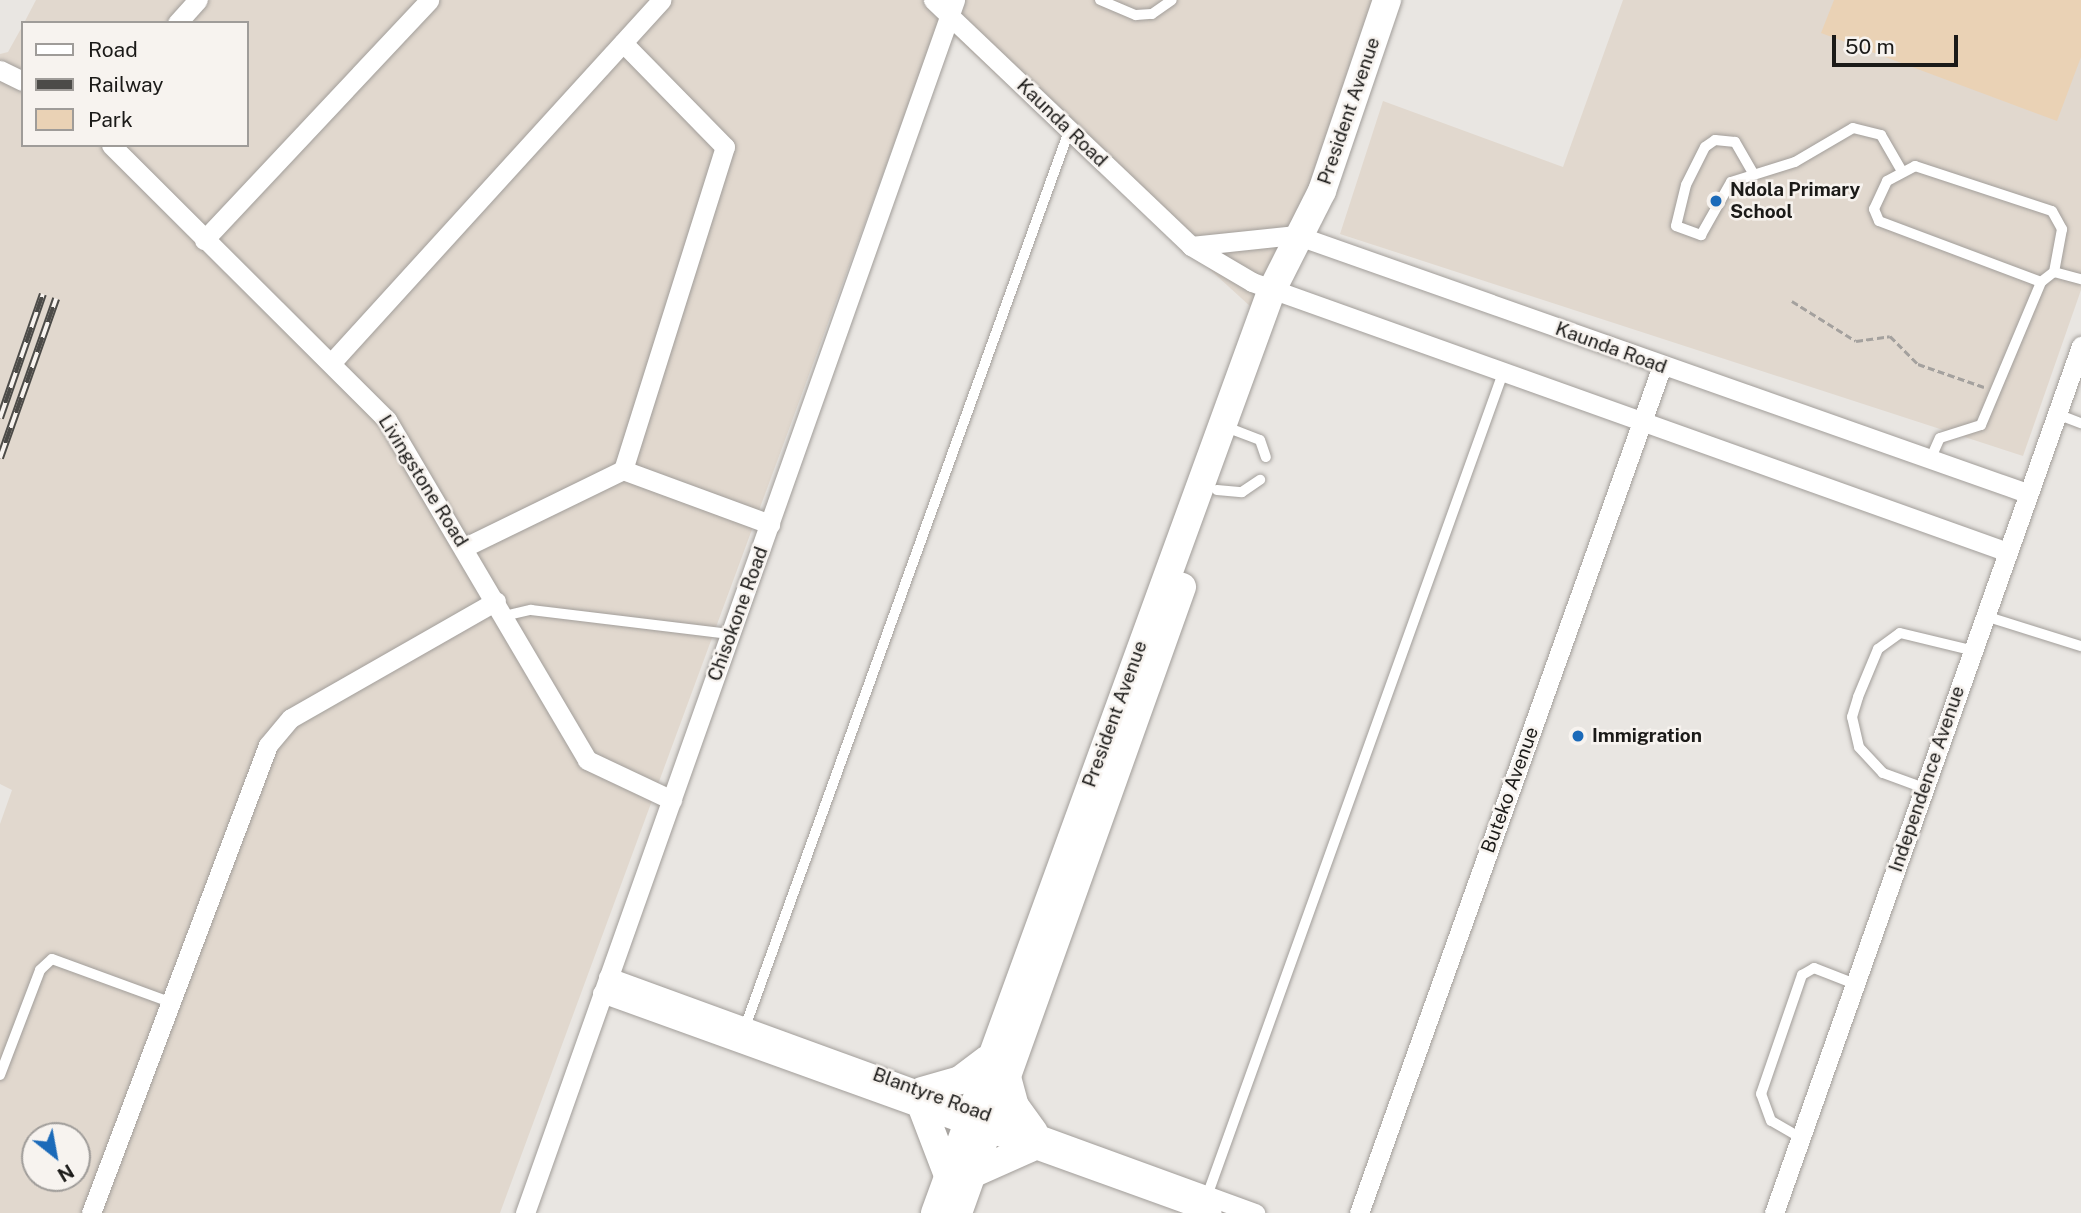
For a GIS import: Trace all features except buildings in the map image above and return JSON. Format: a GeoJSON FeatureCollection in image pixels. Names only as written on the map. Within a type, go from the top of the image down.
{"type":"FeatureCollection","features":[{"type":"Feature","properties":{"kind":"main road","name":"President Avenue"},"geometry":{"type":"LineString","coordinates":[[934,1213],[960,1174],[1279,294],[1305,232],[1387,0]]}},
{"type":"Feature","properties":{"kind":"main road","name":"President Avenue"},"geometry":{"type":"LineString","coordinates":[[997,1069],[1217,490],[1230,428]]}},
{"type":"Feature","properties":{"kind":"main road"},"geometry":{"type":"LineString","coordinates":[[997,1069],[1032,1140],[960,1174],[922,1101],[960,1080],[997,1069]]}},
{"type":"Feature","properties":{"kind":"main road","name":"President Avenue"},"geometry":{"type":"LineString","coordinates":[[958,1213],[960,1174]]}},
{"type":"Feature","properties":{"kind":"street"},"geometry":{"type":"LineString","coordinates":[[179,21],[198,0]]}},
{"type":"Feature","properties":{"kind":"street"},"geometry":{"type":"LineString","coordinates":[[204,240],[429,0]]}},
{"type":"Feature","properties":{"kind":"street"},"geometry":{"type":"LineString","coordinates":[[333,361],[662,0]]}},
{"type":"Feature","properties":{"kind":"street","name":"Kaunda Road"},"geometry":{"type":"LineString","coordinates":[[933,0],[953,8],[1069,131],[1191,246],[1279,294],[2005,551]]}},
{"type":"Feature","properties":{"kind":"street","name":"Chisokone Road"},"geometry":{"type":"LineString","coordinates":[[525,1213],[953,8]]}},
{"type":"Feature","properties":{"kind":"street"},"geometry":{"type":"LineString","coordinates":[[622,470],[725,146],[623,43]]}},
{"type":"Feature","properties":{"kind":"street"},"geometry":{"type":"LineString","coordinates":[[0,70],[21,80]]}},
{"type":"Feature","properties":{"kind":"street","name":"Livingstone Road"},"geometry":{"type":"LineString","coordinates":[[113,147],[204,240],[333,361],[387,420],[465,547],[587,760],[672,800]]}},
{"type":"Feature","properties":{"kind":"street","name":"Kaunda Road"},"geometry":{"type":"LineString","coordinates":[[1191,246],[1305,232],[1662,366],[2027,493]]}},
{"type":"Feature","properties":{"kind":"street","name":"Independence Avenue"},"geometry":{"type":"LineString","coordinates":[[1774,1213],[1985,616],[2005,551],[2081,346]]}},
{"type":"Feature","properties":{"kind":"street","name":"Buteko Avenue"},"geometry":{"type":"LineString","coordinates":[[1359,1213],[1662,366]]}},
{"type":"Feature","properties":{"kind":"street"},"geometry":{"type":"LineString","coordinates":[[465,547],[622,470],[770,524]]}},
{"type":"Feature","properties":{"kind":"street"},"geometry":{"type":"LineString","coordinates":[[91,1213],[166,1001],[238,814],[278,730],[500,608]]}},
{"type":"Feature","properties":{"kind":"street","name":"Blantyre Road"},"geometry":{"type":"LineString","coordinates":[[605,985],[745,1027],[922,1101]]}},
{"type":"Feature","properties":{"kind":"street","name":"Blantyre Road"},"geometry":{"type":"LineString","coordinates":[[605,985],[1032,1140],[1206,1208],[1255,1213]]}},
{"type":"Feature","properties":{"kind":"lane"},"geometry":{"type":"LineString","coordinates":[[1100,0],[1136,15],[1152,14],[1172,0]]}},
{"type":"Feature","properties":{"kind":"lane"},"geometry":{"type":"LineString","coordinates":[[1753,173],[1735,142],[1705,147],[1686,184],[1676,226],[1701,235],[1723,190],[1753,173],[1788,165],[1853,128],[1881,135],[1901,169]]}},
{"type":"Feature","properties":{"kind":"lane"},"geometry":{"type":"LineString","coordinates":[[745,1027],[1069,131]]}},
{"type":"Feature","properties":{"kind":"lane"},"geometry":{"type":"LineString","coordinates":[[1930,461],[1940,438],[1981,425],[1998,390],[2041,282],[2054,272],[2062,229],[2052,211],[1915,166],[1901,169],[1879,197],[1874,209],[1879,221],[2041,282]]}},
{"type":"Feature","properties":{"kind":"lane"},"geometry":{"type":"LineString","coordinates":[[2054,272],[2081,279]]}},
{"type":"Feature","properties":{"kind":"lane"},"geometry":{"type":"LineString","coordinates":[[1206,1208],[1503,373]]}},
{"type":"Feature","properties":{"kind":"lane"},"geometry":{"type":"LineString","coordinates":[[2057,414],[2081,423]]}},
{"type":"Feature","properties":{"kind":"lane"},"geometry":{"type":"LineString","coordinates":[[1230,428],[1260,440],[1266,457]]}},
{"type":"Feature","properties":{"kind":"lane"},"geometry":{"type":"LineString","coordinates":[[1217,490],[1242,492],[1260,480]]}},
{"type":"Feature","properties":{"kind":"lane"},"geometry":{"type":"LineString","coordinates":[[500,608],[730,634]]}},
{"type":"Feature","properties":{"kind":"lane"},"geometry":{"type":"LineString","coordinates":[[1985,616],[2081,646]]}},
{"type":"Feature","properties":{"kind":"lane"},"geometry":{"type":"LineString","coordinates":[[1924,788],[1883,773],[1863,754],[1853,734],[1858,697],[1878,649],[1900,633],[1971,650]]}},
{"type":"Feature","properties":{"kind":"lane"},"geometry":{"type":"LineString","coordinates":[[0,1075],[40,970],[52,959],[166,1001]]}},
{"type":"Feature","properties":{"kind":"lane"},"geometry":{"type":"LineString","coordinates":[[1801,1138],[1771,1121],[1760,1094],[1802,975],[1814,968],[1855,984]]}},
{"type":"Feature","properties":{"kind":"path"},"geometry":{"type":"LineString","coordinates":[[1792,301],[1856,341],[1890,336],[1918,365],[1941,377],[1998,390]]}},
{"type":"Feature","properties":{"kind":"shaded area"},"geometry":{"type":"Polygon","coordinates":[[[36,0],[1375,0],[1263,318],[939,22],[500,1213],[0,1213],[0,824],[12,790],[0,784],[0,54],[8,52],[21,29],[21,147],[248,147],[248,21],[25,21],[36,0]]]}},
{"type":"Feature","properties":{"kind":"shaded area","name":"Ndola Primary School"},"geometry":{"type":"Polygon","coordinates":[[[1623,0],[2081,0],[2081,290],[2023,456],[1340,234],[1383,101],[1563,167],[1623,0]]]}},
{"type":"Feature","properties":{"kind":"green space"},"geometry":{"type":"Polygon","coordinates":[[[1834,0],[2081,0],[2081,57],[2057,121],[1821,33],[1834,0]]]}},
{"type":"Feature","properties":{"kind":"railway"},"geometry":{"type":"LineString","coordinates":[[0,418],[43,294]]}},
{"type":"Feature","properties":{"kind":"railway"},"geometry":{"type":"LineString","coordinates":[[0,458],[56,299]]}},
{"type":"Feature","properties":{"kind":"place","name":"Ndola Primary School"},"geometry":{"type":"Point","coordinates":[1716,201]}},
{"type":"Feature","properties":{"kind":"place","name":"Immigration"},"geometry":{"type":"Point","coordinates":[1578,736]}}]}
